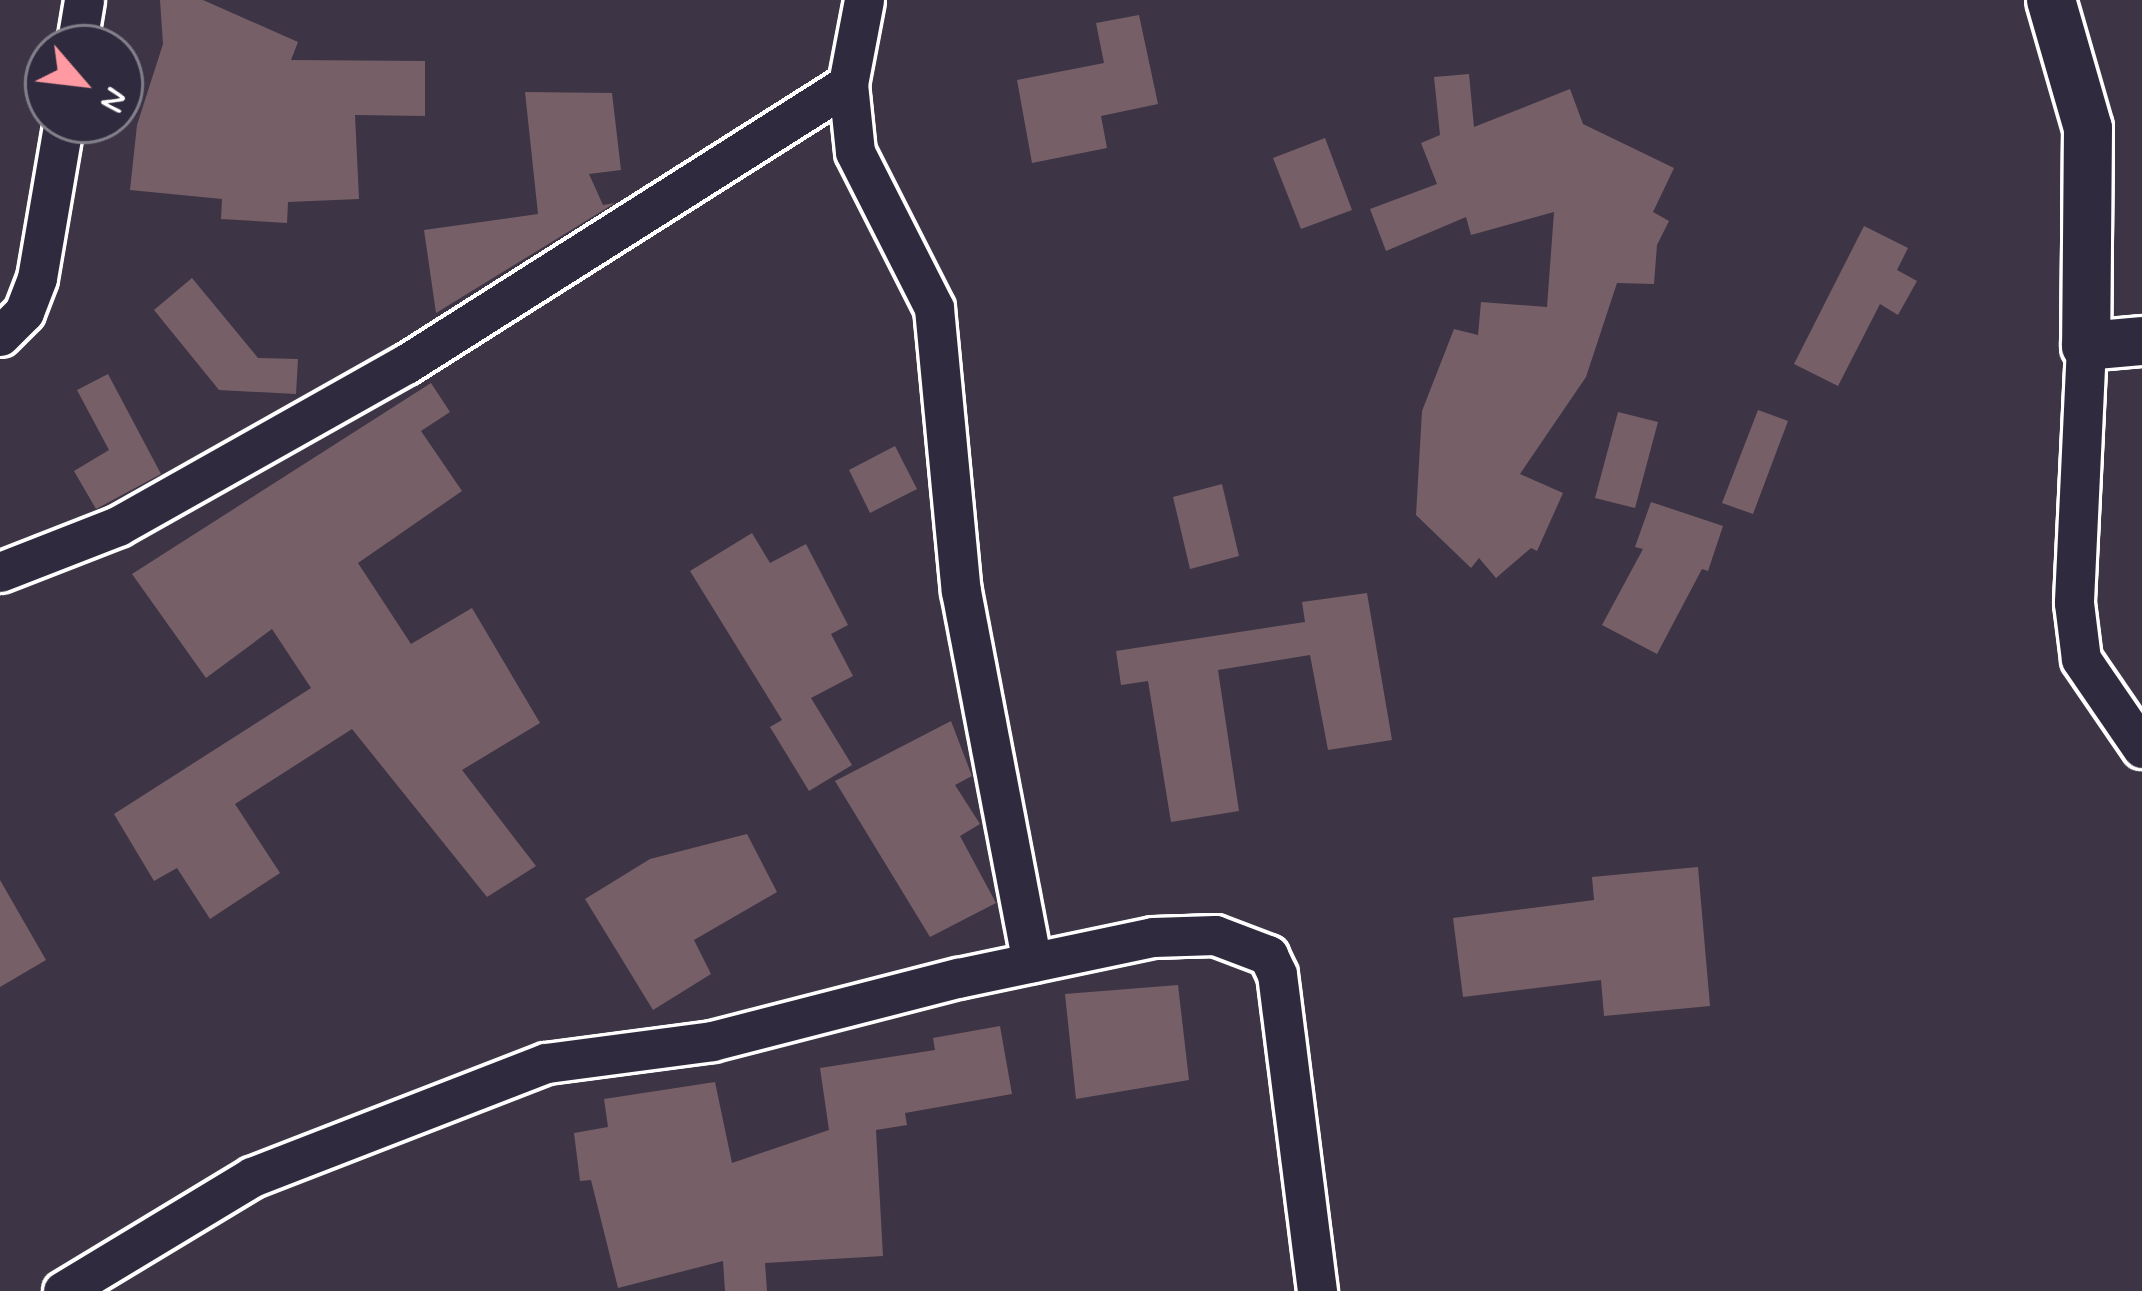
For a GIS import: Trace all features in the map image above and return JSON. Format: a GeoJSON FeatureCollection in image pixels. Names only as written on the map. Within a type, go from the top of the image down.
{"type":"FeatureCollection","features":[{"type":"Feature","properties":{"kind":"street"},"geometry":{"type":"LineString","coordinates":[[864,0],[848,84],[867,186],[934,308],[961,591],[1032,962]]}},
{"type":"Feature","properties":{"kind":"street"},"geometry":{"type":"LineString","coordinates":[[2051,0],[2088,128],[2086,346],[2074,603],[2079,640],[2106,704],[2142,748]]}},
{"type":"Feature","properties":{"kind":"street"},"geometry":{"type":"LineString","coordinates":[[0,572],[118,526],[406,364],[848,84]]}},
{"type":"Feature","properties":{"kind":"street"},"geometry":{"type":"LineString","coordinates":[[0,336],[24,312],[37,278],[60,144]]}},
{"type":"Feature","properties":{"kind":"street"},"geometry":{"type":"LineString","coordinates":[[2086,346],[2142,341]]}},
{"type":"Feature","properties":{"kind":"street"},"geometry":{"type":"LineString","coordinates":[[63,1291],[271,1168],[546,1063],[712,1042],[1032,962],[1153,937],[1215,934],[1268,955],[1307,1177],[1317,1291]]}},
{"type":"Feature","properties":{"kind":"building"},"geometry":{"type":"Polygon","coordinates":[[[160,0],[203,0],[298,42],[291,60],[425,61],[425,116],[355,115],[359,199],[288,202],[287,223],[221,219],[222,199],[130,190],[135,144],[144,144],[144,103],[163,44],[160,0]]]}},
{"type":"Feature","properties":{"kind":"building"},"geometry":{"type":"Polygon","coordinates":[[[1139,15],[1158,104],[1101,116],[1107,148],[1032,163],[1017,80],[1104,63],[1096,23],[1139,15]]]}},
{"type":"Feature","properties":{"kind":"building"},"geometry":{"type":"Polygon","coordinates":[[[1469,74],[1474,127],[1570,89],[1583,124],[1674,168],[1653,212],[1669,221],[1657,245],[1654,284],[1617,283],[1586,377],[1520,474],[1563,493],[1537,551],[1531,548],[1496,578],[1479,558],[1471,568],[1416,515],[1422,411],[1454,329],[1478,335],[1481,302],[1547,307],[1554,212],[1471,235],[1466,217],[1386,251],[1370,209],[1437,184],[1421,143],[1440,135],[1434,77],[1469,74]]]}},
{"type":"Feature","properties":{"kind":"building"},"geometry":{"type":"Polygon","coordinates":[[[525,92],[612,93],[621,170],[589,174],[603,205],[615,203],[436,313],[424,230],[538,214],[525,92]]]}},
{"type":"Feature","properties":{"kind":"building"},"geometry":{"type":"Polygon","coordinates":[[[1325,138],[1352,210],[1301,229],[1273,158],[1325,138]]]}},
{"type":"Feature","properties":{"kind":"building"},"geometry":{"type":"Polygon","coordinates":[[[1864,226],[1908,248],[1897,270],[1917,281],[1898,315],[1880,304],[1838,386],[1794,364],[1864,226]]]}},
{"type":"Feature","properties":{"kind":"building"},"geometry":{"type":"Polygon","coordinates":[[[192,278],[258,358],[298,359],[296,394],[219,390],[154,310],[192,278]]]}},
{"type":"Feature","properties":{"kind":"building"},"geometry":{"type":"Polygon","coordinates":[[[108,374],[161,474],[96,509],[74,471],[109,450],[77,390],[108,374]]]}},
{"type":"Feature","properties":{"kind":"building"},"geometry":{"type":"Polygon","coordinates":[[[431,383],[450,412],[421,431],[462,491],[358,563],[411,644],[472,608],[540,723],[462,770],[536,866],[487,897],[352,729],[235,804],[280,873],[210,919],[177,868],[154,881],[114,814],[311,688],[272,629],[206,678],[132,574],[431,383]]]}},
{"type":"Feature","properties":{"kind":"building"},"geometry":{"type":"Polygon","coordinates":[[[1758,410],[1788,421],[1753,514],[1722,503],[1758,410]]]}},
{"type":"Feature","properties":{"kind":"building"},"geometry":{"type":"Polygon","coordinates":[[[1618,412],[1658,422],[1635,508],[1595,498],[1618,412]]]}},
{"type":"Feature","properties":{"kind":"building"},"geometry":{"type":"Polygon","coordinates":[[[895,446],[917,489],[870,513],[849,470],[895,446]]]}},
{"type":"Feature","properties":{"kind":"building"},"geometry":{"type":"Polygon","coordinates":[[[1222,484],[1239,556],[1190,569],[1173,497],[1222,484]]]}},
{"type":"Feature","properties":{"kind":"building"},"geometry":{"type":"Polygon","coordinates":[[[1651,502],[1723,526],[1708,571],[1702,569],[1657,654],[1602,625],[1643,549],[1635,547],[1651,502]]]}},
{"type":"Feature","properties":{"kind":"building"},"geometry":{"type":"Polygon","coordinates":[[[752,533],[770,563],[806,544],[848,625],[831,634],[853,676],[811,698],[852,765],[809,791],[770,727],[782,720],[690,571],[752,533]]]}},
{"type":"Feature","properties":{"kind":"building"},"geometry":{"type":"Polygon","coordinates":[[[1367,593],[1392,740],[1328,750],[1310,655],[1218,670],[1239,811],[1171,822],[1148,681],[1121,685],[1116,651],[1305,622],[1302,602],[1367,593]]]}},
{"type":"Feature","properties":{"kind":"building"},"geometry":{"type":"Polygon","coordinates":[[[951,721],[972,776],[955,785],[980,824],[960,836],[996,903],[930,937],[835,781],[951,721]]]}},
{"type":"Feature","properties":{"kind":"building"},"geometry":{"type":"Polygon","coordinates":[[[747,834],[777,892],[694,940],[711,974],[653,1010],[585,899],[650,859],[747,834]]]}},
{"type":"Feature","properties":{"kind":"building"},"geometry":{"type":"Polygon","coordinates":[[[1698,867],[1710,1006],[1604,1016],[1601,980],[1463,997],[1453,918],[1594,900],[1592,877],[1698,867]]]}},
{"type":"Feature","properties":{"kind":"building"},"geometry":{"type":"Polygon","coordinates":[[[0,880],[46,960],[0,987],[0,880]]]}},
{"type":"Feature","properties":{"kind":"building"},"geometry":{"type":"Polygon","coordinates":[[[1178,985],[1189,1080],[1076,1099],[1065,994],[1178,985]]]}},
{"type":"Feature","properties":{"kind":"building"},"geometry":{"type":"Polygon","coordinates":[[[1000,1026],[1012,1094],[905,1113],[907,1125],[876,1130],[883,1256],[765,1263],[767,1291],[725,1291],[723,1261],[618,1288],[591,1180],[580,1181],[574,1133],[608,1127],[604,1099],[715,1082],[732,1163],[829,1130],[820,1068],[935,1050],[933,1038],[1000,1026]]]}}]}
